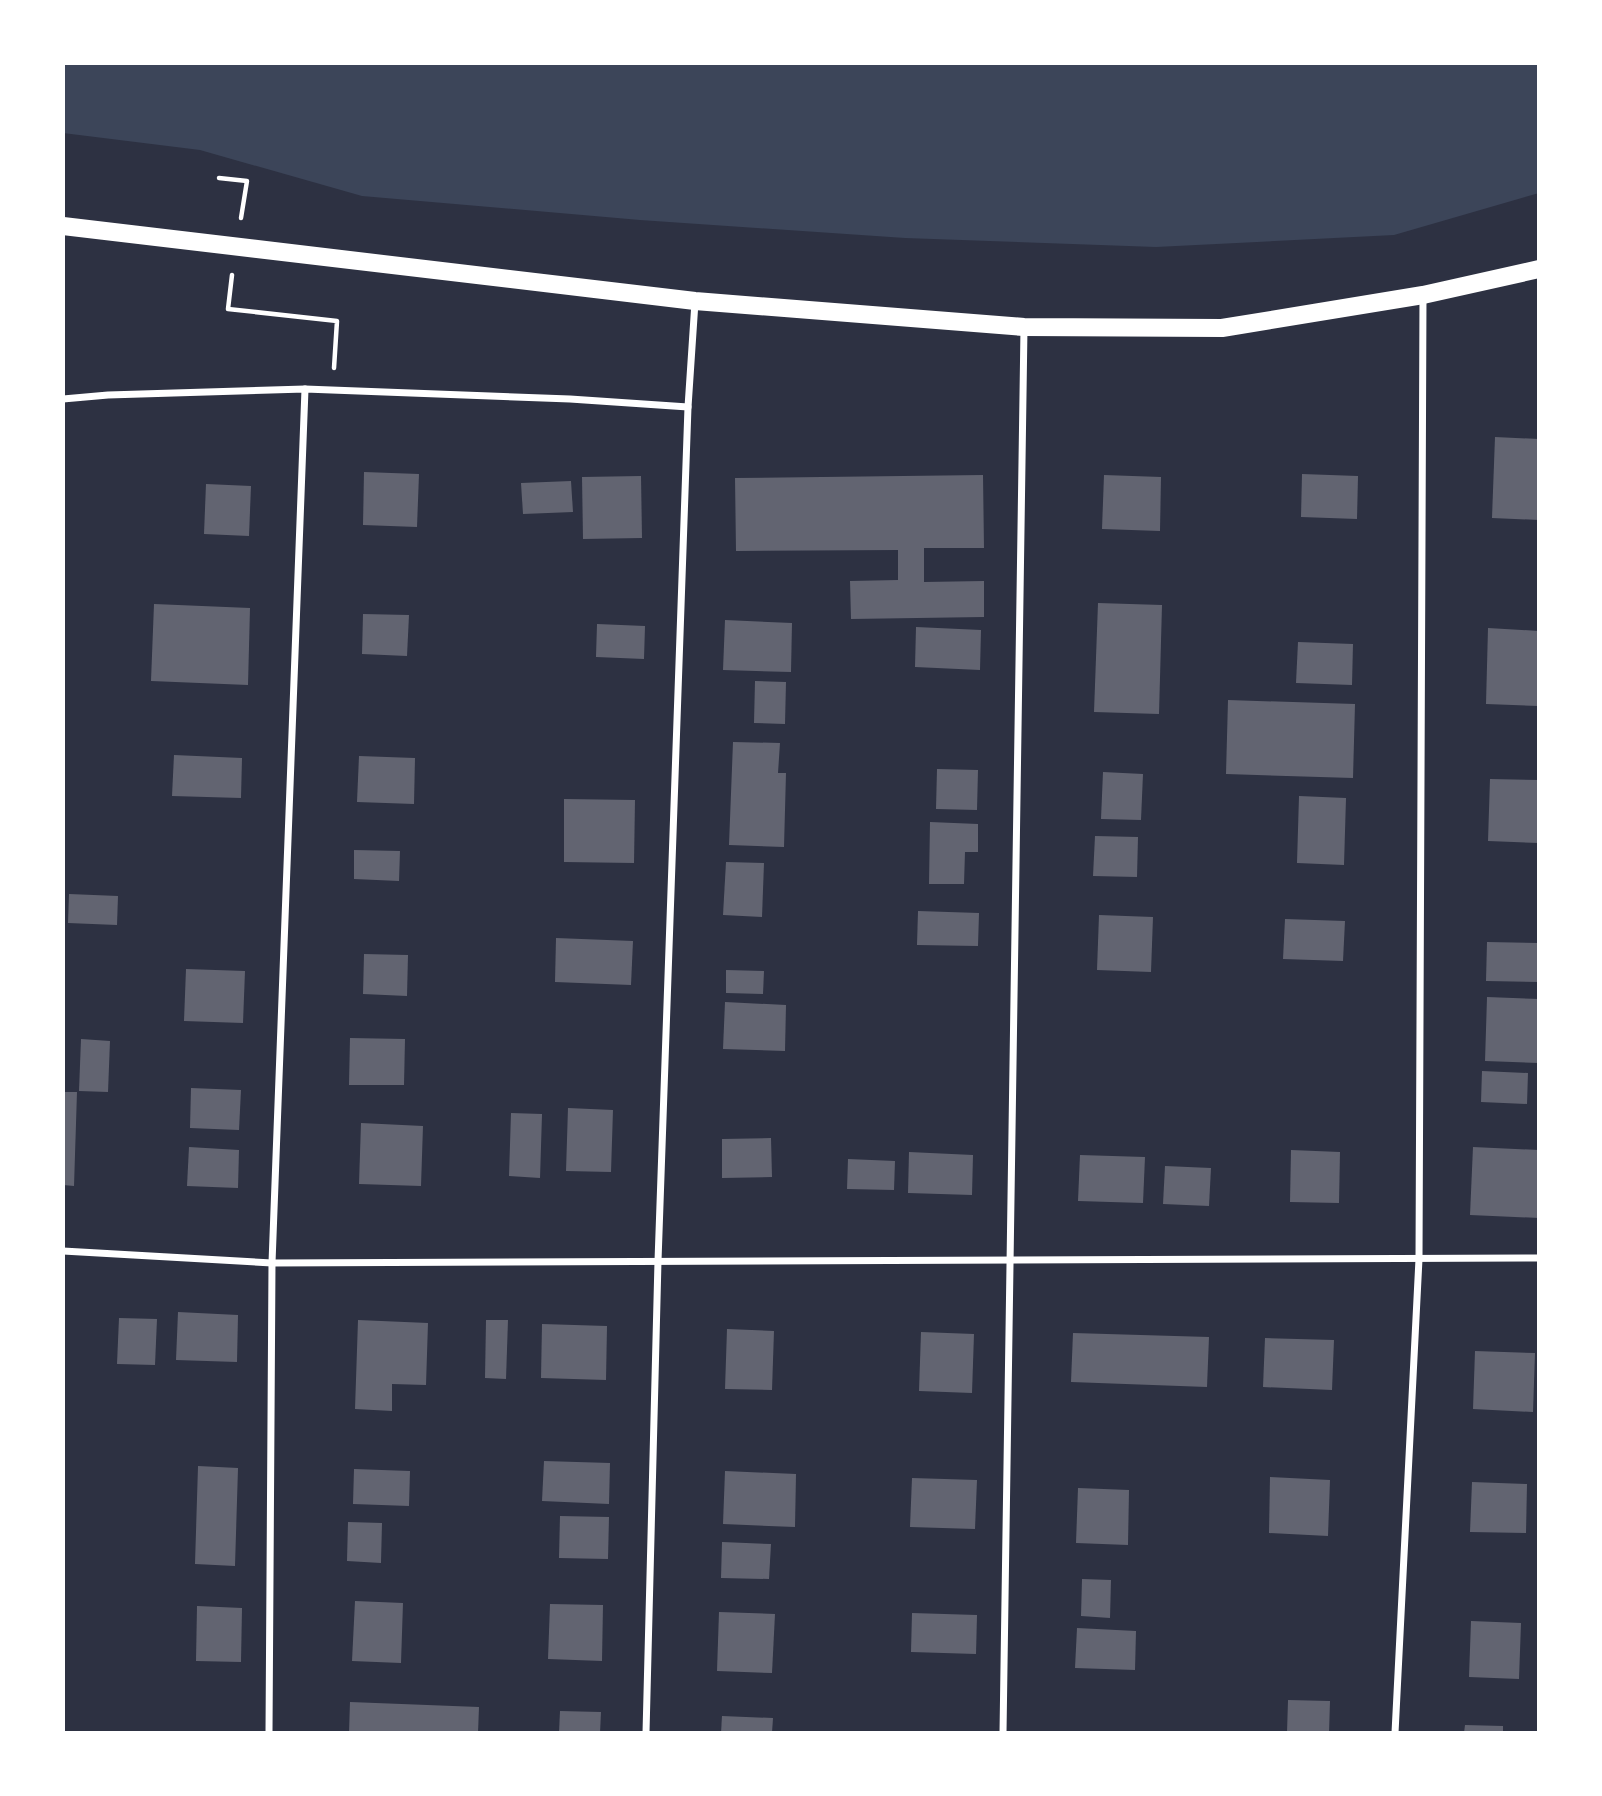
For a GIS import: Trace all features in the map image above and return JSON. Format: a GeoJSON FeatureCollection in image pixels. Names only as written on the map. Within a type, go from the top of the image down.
{"type":"FeatureCollection","features":[{"type":"Feature","properties":{"kind":"main road"},"geometry":{"type":"LineString","coordinates":[[63,226],[695,301],[1024,327],[1222,328],[1423,295],[1539,269]]}},
{"type":"Feature","properties":{"kind":"street"},"geometry":{"type":"LineString","coordinates":[[1395,1733],[1419,1258],[1423,295]]}},
{"type":"Feature","properties":{"kind":"street"},"geometry":{"type":"LineString","coordinates":[[646,1733],[658,1261],[688,407],[695,301]]}},
{"type":"Feature","properties":{"kind":"street"},"geometry":{"type":"LineString","coordinates":[[1003,1733],[1024,327]]}},
{"type":"Feature","properties":{"kind":"street"},"geometry":{"type":"LineString","coordinates":[[63,399],[304,388],[570,399],[688,407]]}},
{"type":"Feature","properties":{"kind":"street"},"geometry":{"type":"LineString","coordinates":[[269,1733],[272,1263],[304,388]]}},
{"type":"Feature","properties":{"kind":"street"},"geometry":{"type":"LineString","coordinates":[[63,1251],[272,1263],[1539,1258]]}},
{"type":"Feature","properties":{"kind":"path"},"geometry":{"type":"LineString","coordinates":[[219,178],[247,181],[228,309],[337,321],[332,389]]}},
{"type":"Feature","properties":{"kind":"shaded area"},"geometry":{"type":"Polygon","coordinates":[[[63,63],[1539,63],[1539,193],[1394,235],[1156,247],[905,238],[640,220],[362,196],[200,150],[63,133],[63,63]]]}},
{"type":"Feature","properties":{"kind":"building"},"geometry":{"type":"Polygon","coordinates":[[[1495,437],[1539,439],[1539,520],[1492,518],[1495,437]]]}},
{"type":"Feature","properties":{"kind":"building"},"geometry":{"type":"Polygon","coordinates":[[[364,472],[419,474],[417,527],[363,525],[364,472]]]}},
{"type":"Feature","properties":{"kind":"building"},"geometry":{"type":"Polygon","coordinates":[[[1302,474],[1358,476],[1357,519],[1301,517],[1302,474]]]}},
{"type":"Feature","properties":{"kind":"building"},"geometry":{"type":"Polygon","coordinates":[[[983,475],[984,548],[924,548],[924,582],[984,581],[984,617],[851,619],[850,581],[898,580],[898,550],[736,551],[735,478],[983,475]]]}},
{"type":"Feature","properties":{"kind":"building"},"geometry":{"type":"Polygon","coordinates":[[[1104,475],[1161,477],[1160,531],[1102,529],[1104,475]]]}},
{"type":"Feature","properties":{"kind":"building"},"geometry":{"type":"Polygon","coordinates":[[[641,476],[642,538],[583,539],[582,477],[641,476]]]}},
{"type":"Feature","properties":{"kind":"building"},"geometry":{"type":"Polygon","coordinates":[[[571,481],[573,512],[523,514],[521,483],[571,481]]]}},
{"type":"Feature","properties":{"kind":"building"},"geometry":{"type":"Polygon","coordinates":[[[206,484],[251,486],[249,536],[204,534],[206,484]]]}},
{"type":"Feature","properties":{"kind":"building"},"geometry":{"type":"Polygon","coordinates":[[[1098,603],[1162,605],[1159,714],[1094,712],[1098,603]]]}},
{"type":"Feature","properties":{"kind":"building"},"geometry":{"type":"Polygon","coordinates":[[[154,604],[250,608],[248,685],[151,681],[154,604]]]}},
{"type":"Feature","properties":{"kind":"building"},"geometry":{"type":"Polygon","coordinates":[[[363,614],[409,615],[407,656],[362,654],[363,614]]]}},
{"type":"Feature","properties":{"kind":"building"},"geometry":{"type":"Polygon","coordinates":[[[725,620],[792,623],[791,672],[723,670],[725,620]]]}},
{"type":"Feature","properties":{"kind":"building"},"geometry":{"type":"Polygon","coordinates":[[[597,624],[645,626],[644,659],[596,657],[597,624]]]}},
{"type":"Feature","properties":{"kind":"building"},"geometry":{"type":"Polygon","coordinates":[[[916,627],[981,630],[980,670],[915,667],[916,627]]]}},
{"type":"Feature","properties":{"kind":"building"},"geometry":{"type":"Polygon","coordinates":[[[1488,628],[1539,631],[1538,706],[1486,704],[1488,628]]]}},
{"type":"Feature","properties":{"kind":"building"},"geometry":{"type":"Polygon","coordinates":[[[1298,642],[1353,644],[1352,685],[1296,683],[1298,642]]]}},
{"type":"Feature","properties":{"kind":"building"},"geometry":{"type":"Polygon","coordinates":[[[755,681],[786,682],[785,724],[754,723],[755,681]]]}},
{"type":"Feature","properties":{"kind":"building"},"geometry":{"type":"Polygon","coordinates":[[[1228,700],[1355,704],[1353,778],[1226,774],[1228,700]]]}},
{"type":"Feature","properties":{"kind":"building"},"geometry":{"type":"Polygon","coordinates":[[[733,742],[780,743],[778,773],[786,773],[784,847],[729,845],[733,742]]]}},
{"type":"Feature","properties":{"kind":"building"},"geometry":{"type":"Polygon","coordinates":[[[174,755],[242,758],[241,798],[172,796],[174,755]]]}},
{"type":"Feature","properties":{"kind":"building"},"geometry":{"type":"Polygon","coordinates":[[[359,756],[415,758],[414,804],[357,802],[359,756]]]}},
{"type":"Feature","properties":{"kind":"building"},"geometry":{"type":"Polygon","coordinates":[[[937,769],[978,770],[977,810],[936,809],[937,769]]]}},
{"type":"Feature","properties":{"kind":"building"},"geometry":{"type":"Polygon","coordinates":[[[1103,772],[1143,774],[1141,820],[1101,819],[1103,772]]]}},
{"type":"Feature","properties":{"kind":"building"},"geometry":{"type":"Polygon","coordinates":[[[1490,779],[1539,780],[1539,843],[1488,841],[1490,779]]]}},
{"type":"Feature","properties":{"kind":"building"},"geometry":{"type":"Polygon","coordinates":[[[1299,796],[1346,798],[1344,865],[1297,863],[1299,796]]]}},
{"type":"Feature","properties":{"kind":"building"},"geometry":{"type":"Polygon","coordinates":[[[564,799],[635,800],[634,863],[564,862],[564,799]]]}},
{"type":"Feature","properties":{"kind":"building"},"geometry":{"type":"Polygon","coordinates":[[[930,822],[978,824],[978,852],[965,852],[964,884],[929,884],[930,822]]]}},
{"type":"Feature","properties":{"kind":"building"},"geometry":{"type":"Polygon","coordinates":[[[1095,836],[1138,837],[1137,877],[1093,876],[1095,836]]]}},
{"type":"Feature","properties":{"kind":"building"},"geometry":{"type":"Polygon","coordinates":[[[354,850],[400,851],[399,881],[354,879],[354,850]]]}},
{"type":"Feature","properties":{"kind":"building"},"geometry":{"type":"Polygon","coordinates":[[[726,862],[764,863],[762,917],[723,915],[726,862]]]}},
{"type":"Feature","properties":{"kind":"building"},"geometry":{"type":"Polygon","coordinates":[[[69,894],[118,896],[117,925],[68,923],[69,894]]]}},
{"type":"Feature","properties":{"kind":"building"},"geometry":{"type":"Polygon","coordinates":[[[918,911],[979,913],[978,946],[917,945],[918,911]]]}},
{"type":"Feature","properties":{"kind":"building"},"geometry":{"type":"Polygon","coordinates":[[[1099,915],[1153,917],[1151,972],[1097,970],[1099,915]]]}},
{"type":"Feature","properties":{"kind":"building"},"geometry":{"type":"Polygon","coordinates":[[[1285,919],[1345,921],[1343,961],[1283,959],[1285,919]]]}},
{"type":"Feature","properties":{"kind":"building"},"geometry":{"type":"Polygon","coordinates":[[[556,938],[633,941],[631,985],[555,982],[556,938]]]}},
{"type":"Feature","properties":{"kind":"building"},"geometry":{"type":"Polygon","coordinates":[[[1487,942],[1539,943],[1539,982],[1486,981],[1487,942]]]}},
{"type":"Feature","properties":{"kind":"building"},"geometry":{"type":"Polygon","coordinates":[[[364,954],[408,955],[407,996],[363,994],[364,954]]]}},
{"type":"Feature","properties":{"kind":"building"},"geometry":{"type":"Polygon","coordinates":[[[186,969],[245,971],[243,1023],[184,1021],[186,969]]]}},
{"type":"Feature","properties":{"kind":"building"},"geometry":{"type":"Polygon","coordinates":[[[726,970],[764,971],[763,994],[726,993],[726,970]]]}},
{"type":"Feature","properties":{"kind":"building"},"geometry":{"type":"Polygon","coordinates":[[[1487,997],[1539,999],[1539,1063],[1485,1061],[1487,997]]]}},
{"type":"Feature","properties":{"kind":"building"},"geometry":{"type":"Polygon","coordinates":[[[725,1002],[786,1005],[785,1051],[723,1049],[725,1002]]]}},
{"type":"Feature","properties":{"kind":"building"},"geometry":{"type":"Polygon","coordinates":[[[350,1038],[405,1039],[404,1085],[349,1085],[350,1038]]]}},
{"type":"Feature","properties":{"kind":"building"},"geometry":{"type":"Polygon","coordinates":[[[81,1039],[110,1041],[108,1092],[79,1091],[81,1039]]]}},
{"type":"Feature","properties":{"kind":"building"},"geometry":{"type":"Polygon","coordinates":[[[1482,1071],[1528,1073],[1527,1104],[1481,1102],[1482,1071]]]}},
{"type":"Feature","properties":{"kind":"building"},"geometry":{"type":"Polygon","coordinates":[[[191,1088],[241,1090],[239,1130],[190,1128],[191,1088]]]}},
{"type":"Feature","properties":{"kind":"building"},"geometry":{"type":"Polygon","coordinates":[[[63,1092],[77,1092],[74,1186],[63,1185],[63,1092]]]}},
{"type":"Feature","properties":{"kind":"building"},"geometry":{"type":"Polygon","coordinates":[[[568,1108],[613,1110],[611,1172],[566,1171],[568,1108]]]}},
{"type":"Feature","properties":{"kind":"building"},"geometry":{"type":"Polygon","coordinates":[[[511,1113],[542,1114],[540,1178],[509,1176],[511,1113]]]}},
{"type":"Feature","properties":{"kind":"building"},"geometry":{"type":"Polygon","coordinates":[[[361,1123],[423,1126],[421,1186],[359,1184],[361,1123]]]}},
{"type":"Feature","properties":{"kind":"building"},"geometry":{"type":"Polygon","coordinates":[[[771,1138],[772,1177],[722,1178],[722,1139],[771,1138]]]}},
{"type":"Feature","properties":{"kind":"building"},"geometry":{"type":"Polygon","coordinates":[[[189,1147],[239,1150],[238,1188],[187,1186],[189,1147]]]}},
{"type":"Feature","properties":{"kind":"building"},"geometry":{"type":"Polygon","coordinates":[[[1473,1147],[1539,1150],[1539,1218],[1470,1215],[1473,1147]]]}},
{"type":"Feature","properties":{"kind":"building"},"geometry":{"type":"Polygon","coordinates":[[[1291,1150],[1340,1152],[1339,1203],[1290,1202],[1291,1150]]]}},
{"type":"Feature","properties":{"kind":"building"},"geometry":{"type":"Polygon","coordinates":[[[909,1152],[973,1155],[972,1195],[908,1193],[909,1152]]]}},
{"type":"Feature","properties":{"kind":"building"},"geometry":{"type":"Polygon","coordinates":[[[1080,1155],[1145,1157],[1143,1203],[1078,1201],[1080,1155]]]}},
{"type":"Feature","properties":{"kind":"building"},"geometry":{"type":"Polygon","coordinates":[[[848,1159],[895,1161],[894,1190],[847,1189],[848,1159]]]}},
{"type":"Feature","properties":{"kind":"building"},"geometry":{"type":"Polygon","coordinates":[[[1165,1166],[1211,1168],[1209,1206],[1163,1204],[1165,1166]]]}},
{"type":"Feature","properties":{"kind":"building"},"geometry":{"type":"Polygon","coordinates":[[[178,1312],[238,1315],[237,1362],[176,1360],[178,1312]]]}},
{"type":"Feature","properties":{"kind":"building"},"geometry":{"type":"Polygon","coordinates":[[[119,1318],[157,1319],[155,1365],[117,1364],[119,1318]]]}},
{"type":"Feature","properties":{"kind":"building"},"geometry":{"type":"Polygon","coordinates":[[[358,1320],[428,1323],[426,1385],[392,1384],[392,1411],[355,1409],[358,1320]]]}},
{"type":"Feature","properties":{"kind":"building"},"geometry":{"type":"Polygon","coordinates":[[[486,1320],[508,1320],[506,1379],[485,1378],[486,1320]]]}},
{"type":"Feature","properties":{"kind":"building"},"geometry":{"type":"Polygon","coordinates":[[[542,1324],[607,1326],[606,1380],[541,1378],[542,1324]]]}},
{"type":"Feature","properties":{"kind":"building"},"geometry":{"type":"Polygon","coordinates":[[[727,1329],[774,1331],[772,1390],[725,1389],[727,1329]]]}},
{"type":"Feature","properties":{"kind":"building"},"geometry":{"type":"Polygon","coordinates":[[[921,1332],[974,1334],[972,1393],[919,1391],[921,1332]]]}},
{"type":"Feature","properties":{"kind":"building"},"geometry":{"type":"Polygon","coordinates":[[[1073,1333],[1209,1337],[1207,1387],[1071,1382],[1073,1333]]]}},
{"type":"Feature","properties":{"kind":"building"},"geometry":{"type":"Polygon","coordinates":[[[1265,1338],[1334,1340],[1332,1390],[1263,1387],[1265,1338]]]}},
{"type":"Feature","properties":{"kind":"building"},"geometry":{"type":"Polygon","coordinates":[[[1475,1351],[1535,1353],[1533,1412],[1473,1409],[1475,1351]]]}},
{"type":"Feature","properties":{"kind":"building"},"geometry":{"type":"Polygon","coordinates":[[[544,1461],[610,1463],[609,1504],[542,1501],[544,1461]]]}},
{"type":"Feature","properties":{"kind":"building"},"geometry":{"type":"Polygon","coordinates":[[[198,1466],[238,1468],[235,1566],[195,1564],[198,1466]]]}},
{"type":"Feature","properties":{"kind":"building"},"geometry":{"type":"Polygon","coordinates":[[[354,1469],[410,1471],[409,1506],[353,1504],[354,1469]]]}},
{"type":"Feature","properties":{"kind":"building"},"geometry":{"type":"Polygon","coordinates":[[[725,1471],[796,1474],[795,1527],[723,1524],[725,1471]]]}},
{"type":"Feature","properties":{"kind":"building"},"geometry":{"type":"Polygon","coordinates":[[[1270,1477],[1330,1480],[1328,1536],[1269,1533],[1270,1477]]]}},
{"type":"Feature","properties":{"kind":"building"},"geometry":{"type":"Polygon","coordinates":[[[912,1478],[977,1480],[975,1529],[910,1527],[912,1478]]]}},
{"type":"Feature","properties":{"kind":"building"},"geometry":{"type":"Polygon","coordinates":[[[1472,1482],[1527,1484],[1526,1533],[1470,1532],[1472,1482]]]}},
{"type":"Feature","properties":{"kind":"building"},"geometry":{"type":"Polygon","coordinates":[[[1078,1488],[1129,1490],[1128,1545],[1076,1543],[1078,1488]]]}},
{"type":"Feature","properties":{"kind":"building"},"geometry":{"type":"Polygon","coordinates":[[[560,1516],[609,1517],[608,1559],[559,1558],[560,1516]]]}},
{"type":"Feature","properties":{"kind":"building"},"geometry":{"type":"Polygon","coordinates":[[[348,1522],[382,1523],[381,1563],[347,1561],[348,1522]]]}},
{"type":"Feature","properties":{"kind":"building"},"geometry":{"type":"Polygon","coordinates":[[[722,1542],[771,1544],[769,1579],[721,1578],[722,1542]]]}},
{"type":"Feature","properties":{"kind":"building"},"geometry":{"type":"Polygon","coordinates":[[[1082,1579],[1111,1580],[1110,1618],[1081,1616],[1082,1579]]]}},
{"type":"Feature","properties":{"kind":"building"},"geometry":{"type":"Polygon","coordinates":[[[355,1601],[403,1603],[401,1663],[352,1661],[355,1601]]]}},
{"type":"Feature","properties":{"kind":"building"},"geometry":{"type":"Polygon","coordinates":[[[550,1604],[603,1605],[602,1661],[548,1659],[550,1604]]]}},
{"type":"Feature","properties":{"kind":"building"},"geometry":{"type":"Polygon","coordinates":[[[197,1606],[242,1608],[241,1662],[196,1661],[197,1606]]]}},
{"type":"Feature","properties":{"kind":"building"},"geometry":{"type":"Polygon","coordinates":[[[719,1612],[775,1614],[772,1673],[717,1671],[719,1612]]]}},
{"type":"Feature","properties":{"kind":"building"},"geometry":{"type":"Polygon","coordinates":[[[912,1613],[977,1615],[976,1654],[911,1652],[912,1613]]]}},
{"type":"Feature","properties":{"kind":"building"},"geometry":{"type":"Polygon","coordinates":[[[1471,1621],[1521,1623],[1519,1679],[1469,1677],[1471,1621]]]}},
{"type":"Feature","properties":{"kind":"building"},"geometry":{"type":"Polygon","coordinates":[[[1077,1628],[1136,1631],[1135,1670],[1075,1668],[1077,1628]]]}},
{"type":"Feature","properties":{"kind":"building"},"geometry":{"type":"Polygon","coordinates":[[[1288,1700],[1330,1701],[1329,1733],[1287,1733],[1288,1700]]]}},
{"type":"Feature","properties":{"kind":"building"},"geometry":{"type":"Polygon","coordinates":[[[350,1702],[479,1707],[478,1733],[349,1733],[350,1702]]]}},
{"type":"Feature","properties":{"kind":"building"},"geometry":{"type":"Polygon","coordinates":[[[560,1711],[601,1712],[600,1733],[559,1733],[560,1711]]]}},
{"type":"Feature","properties":{"kind":"building"},"geometry":{"type":"Polygon","coordinates":[[[722,1716],[773,1718],[772,1733],[721,1733],[722,1716]]]}},
{"type":"Feature","properties":{"kind":"building"},"geometry":{"type":"Polygon","coordinates":[[[1465,1725],[1503,1726],[1503,1733],[1464,1733],[1465,1725]]]}}]}
